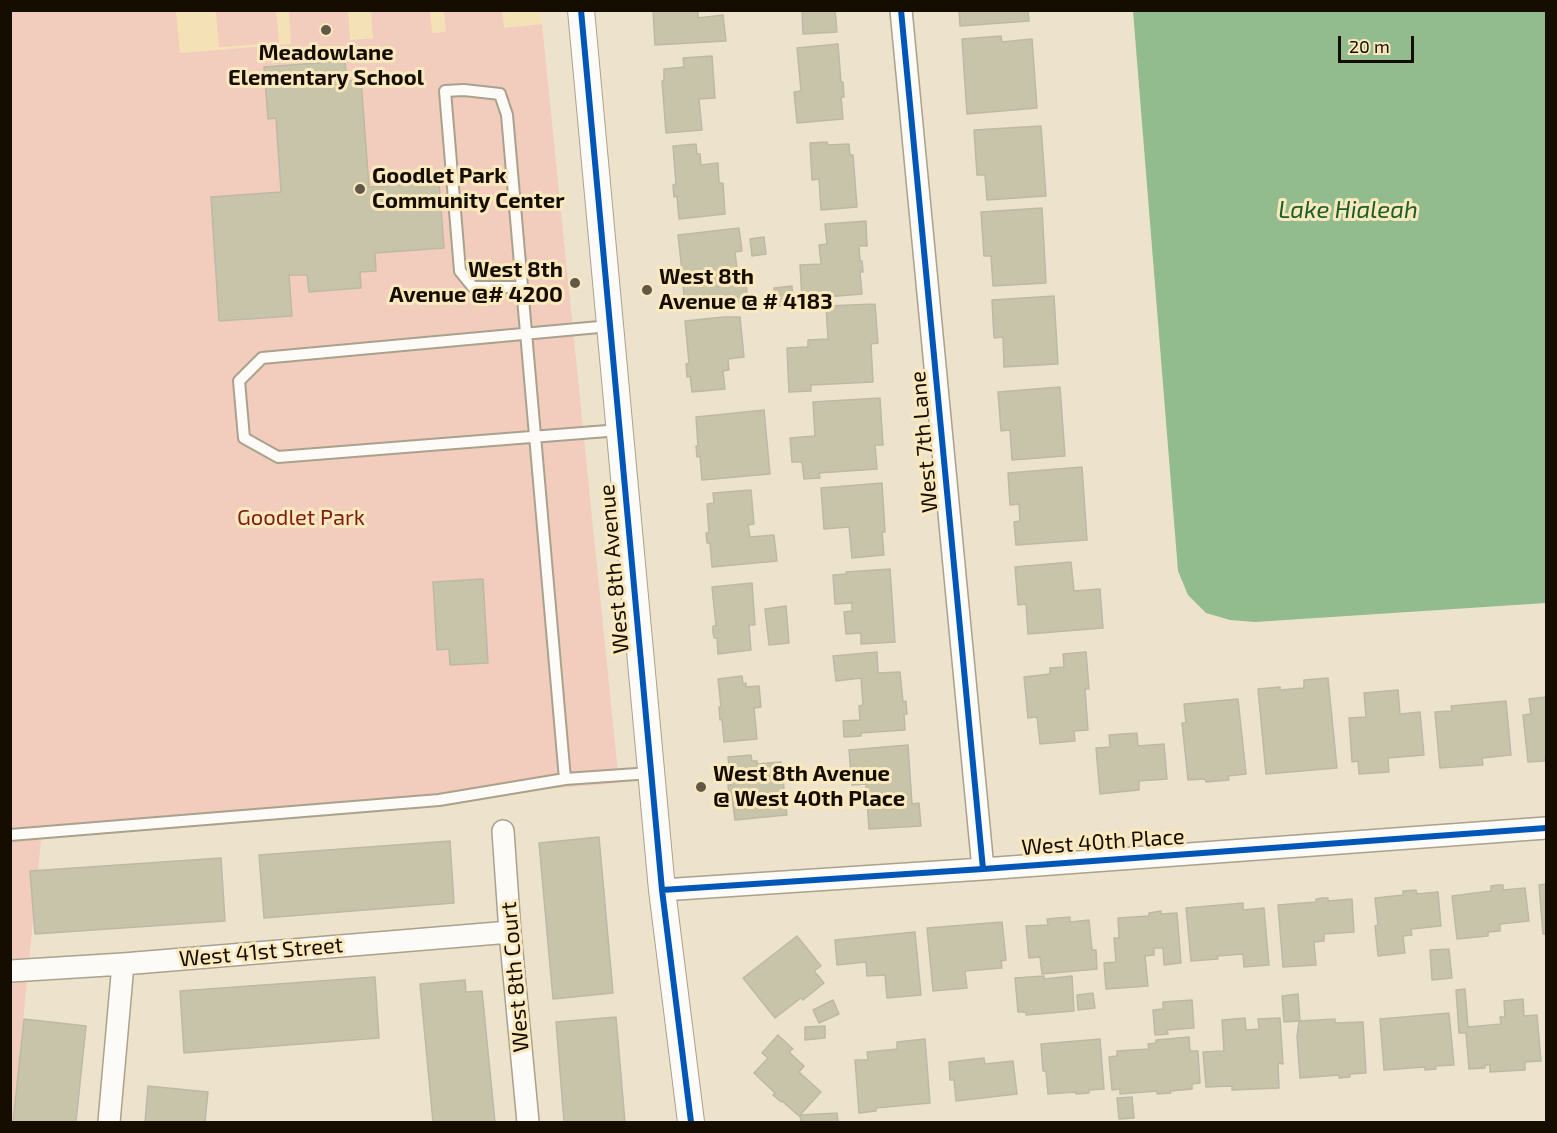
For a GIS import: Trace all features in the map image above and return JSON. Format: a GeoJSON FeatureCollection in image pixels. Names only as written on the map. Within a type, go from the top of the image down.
{"type":"FeatureCollection","features":[{"type":"Feature","properties":{"kind":"street","name":"West 8th Avenue"},"geometry":{"type":"LineString","coordinates":[[581,10],[662,890],[691,1122]]}},
{"type":"Feature","properties":{"kind":"street","name":"West 7th Lane"},"geometry":{"type":"LineString","coordinates":[[901,10],[983,869]]}},
{"type":"Feature","properties":{"kind":"street","name":"West 40th Place"},"geometry":{"type":"LineString","coordinates":[[662,890],[1546,828]]}},
{"type":"Feature","properties":{"kind":"street","name":"West 8th Court"},"geometry":{"type":"LineString","coordinates":[[503,831],[528,1122]]}},
{"type":"Feature","properties":{"kind":"street","name":"West 41st Street"},"geometry":{"type":"LineString","coordinates":[[11,971],[510,932]]}},
{"type":"Feature","properties":{"kind":"street"},"geometry":{"type":"LineString","coordinates":[[109,1122],[123,964]]}},
{"type":"Feature","properties":{"kind":"lane"},"geometry":{"type":"LineString","coordinates":[[522,287],[473,287],[460,271],[445,91],[464,90],[500,94],[507,115],[565,779]]}},
{"type":"Feature","properties":{"kind":"lane"},"geometry":{"type":"LineString","coordinates":[[610,326],[262,358],[239,381],[244,438],[278,458],[620,430]]}},
{"type":"Feature","properties":{"kind":"lane"},"geometry":{"type":"LineString","coordinates":[[10,836],[439,800],[565,779],[651,773]]}},
{"type":"Feature","properties":{"kind":"shaded area","name":"Meadowlane Elementary School"},"geometry":{"type":"Polygon","coordinates":[[[541,10],[542,24],[179,53],[176,11],[541,10]]]}},
{"type":"Feature","properties":{"kind":"green space","name":"Goodlet Park"},"geometry":{"type":"Polygon","coordinates":[[[11,11],[176,11],[180,53],[291,44],[289,11],[348,11],[350,40],[373,38],[371,11],[430,11],[432,33],[446,32],[444,11],[502,11],[504,28],[542,24],[619,783],[42,831],[13,1122],[11,1122],[11,11]]]}},
{"type":"Feature","properties":{"kind":"green space"},"geometry":{"type":"Polygon","coordinates":[[[216,11],[276,11],[279,43],[219,47],[216,11]]]}},
{"type":"Feature","properties":{"kind":"water","name":"Lake Hialeah"},"geometry":{"type":"Polygon","coordinates":[[[1133,11],[1546,11],[1546,603],[1255,622],[1230,620],[1206,613],[1188,595],[1178,571],[1133,11]]]}},
{"type":"Feature","properties":{"kind":"building"},"geometry":{"type":"Polygon","coordinates":[[[653,10],[698,10],[698,18],[723,15],[726,41],[655,45],[653,10]]]}},
{"type":"Feature","properties":{"kind":"building"},"geometry":{"type":"Polygon","coordinates":[[[802,10],[835,10],[837,32],[803,34],[802,10]]]}},
{"type":"Feature","properties":{"kind":"building"},"geometry":{"type":"Polygon","coordinates":[[[959,10],[1028,10],[1029,21],[960,26],[959,10]]]}},
{"type":"Feature","properties":{"kind":"building"},"geometry":{"type":"Polygon","coordinates":[[[1001,36],[1002,42],[1032,39],[1037,108],[967,114],[962,39],[1001,36]]]}},
{"type":"Feature","properties":{"kind":"building"},"geometry":{"type":"Polygon","coordinates":[[[838,44],[844,97],[841,97],[843,119],[797,123],[794,92],[801,91],[797,48],[838,44]]]}},
{"type":"Feature","properties":{"kind":"building"},"geometry":{"type":"Polygon","coordinates":[[[712,56],[715,98],[699,99],[702,130],[666,133],[662,81],[664,81],[664,69],[684,67],[683,58],[712,56]]]}},
{"type":"Feature","properties":{"kind":"building","name":"Goodlet Park Community Center"},"geometry":{"type":"Polygon","coordinates":[[[345,61],[347,81],[361,80],[369,187],[439,182],[444,248],[375,253],[376,271],[360,272],[361,288],[309,292],[307,275],[289,275],[292,316],[219,321],[211,197],[281,192],[276,118],[268,119],[264,67],[345,61]]]}},
{"type":"Feature","properties":{"kind":"building"},"geometry":{"type":"Polygon","coordinates":[[[1041,126],[1046,196],[987,200],[985,175],[977,175],[974,130],[1041,126]]]}},
{"type":"Feature","properties":{"kind":"building"},"geometry":{"type":"Polygon","coordinates":[[[827,142],[828,145],[849,144],[850,155],[853,155],[857,207],[821,210],[819,179],[812,180],[810,143],[827,142]]]}},
{"type":"Feature","properties":{"kind":"building"},"geometry":{"type":"Polygon","coordinates":[[[696,144],[701,165],[718,163],[719,183],[723,183],[725,214],[679,219],[677,196],[674,197],[673,185],[676,184],[673,146],[696,144]]]}},
{"type":"Feature","properties":{"kind":"building"},"geometry":{"type":"Polygon","coordinates":[[[1042,208],[1046,283],[993,286],[991,256],[984,256],[981,212],[1042,208]]]}},
{"type":"Feature","properties":{"kind":"building"},"geometry":{"type":"Polygon","coordinates":[[[866,221],[867,246],[859,246],[863,272],[860,272],[862,294],[802,299],[800,265],[821,264],[819,245],[827,244],[825,224],[866,221]]]}},
{"type":"Feature","properties":{"kind":"building"},"geometry":{"type":"Polygon","coordinates":[[[739,228],[742,251],[735,252],[737,269],[744,268],[748,301],[685,307],[683,284],[678,285],[677,272],[682,271],[678,235],[739,228]]]}},
{"type":"Feature","properties":{"kind":"building"},"geometry":{"type":"Polygon","coordinates":[[[764,237],[766,254],[752,256],[750,239],[764,237]]]}},
{"type":"Feature","properties":{"kind":"building"},"geometry":{"type":"Polygon","coordinates":[[[792,286],[793,305],[776,306],[774,288],[792,286]]]}},
{"type":"Feature","properties":{"kind":"building"},"geometry":{"type":"Polygon","coordinates":[[[1054,296],[1058,364],[1004,367],[1003,337],[994,338],[992,300],[1054,296]]]}},
{"type":"Feature","properties":{"kind":"building"},"geometry":{"type":"Polygon","coordinates":[[[875,304],[878,343],[871,344],[873,382],[811,385],[811,391],[789,392],[787,348],[808,347],[808,340],[828,339],[826,306],[875,304]]]}},
{"type":"Feature","properties":{"kind":"building"},"geometry":{"type":"Polygon","coordinates":[[[740,317],[744,357],[728,359],[729,370],[723,371],[725,389],[692,392],[690,376],[687,377],[686,364],[689,363],[685,321],[740,317]]]}},
{"type":"Feature","properties":{"kind":"building"},"geometry":{"type":"Polygon","coordinates":[[[1060,387],[1065,456],[1012,460],[1010,430],[1001,431],[998,392],[1060,387]]]}},
{"type":"Feature","properties":{"kind":"building"},"geometry":{"type":"Polygon","coordinates":[[[880,398],[883,445],[875,445],[877,469],[819,473],[820,478],[804,479],[802,462],[792,462],[790,438],[815,436],[813,402],[880,398]]]}},
{"type":"Feature","properties":{"kind":"building"},"geometry":{"type":"Polygon","coordinates":[[[764,410],[770,474],[702,480],[700,456],[697,457],[696,417],[764,410]]]}},
{"type":"Feature","properties":{"kind":"building"},"geometry":{"type":"Polygon","coordinates":[[[1082,467],[1087,540],[1016,545],[1014,522],[1020,521],[1019,504],[1010,505],[1008,473],[1082,467]]]}},
{"type":"Feature","properties":{"kind":"building"},"geometry":{"type":"Polygon","coordinates":[[[882,483],[884,555],[852,558],[849,527],[824,529],[821,488],[882,483]]]}},
{"type":"Feature","properties":{"kind":"building"},"geometry":{"type":"Polygon","coordinates":[[[751,490],[754,524],[748,525],[750,537],[774,535],[777,561],[712,567],[710,543],[707,543],[706,533],[709,533],[707,504],[714,503],[713,493],[751,490]]]}},
{"type":"Feature","properties":{"kind":"building"},"geometry":{"type":"Polygon","coordinates":[[[1071,562],[1074,591],[1100,589],[1103,628],[1028,634],[1026,604],[1018,605],[1015,567],[1071,562]]]}},
{"type":"Feature","properties":{"kind":"building"},"geometry":{"type":"Polygon","coordinates":[[[890,569],[895,642],[861,644],[861,633],[846,634],[844,612],[852,611],[852,603],[835,604],[833,575],[890,569]]]}},
{"type":"Feature","properties":{"kind":"building"},"geometry":{"type":"Polygon","coordinates":[[[483,579],[488,663],[450,665],[449,649],[437,650],[433,582],[483,579]]]}},
{"type":"Feature","properties":{"kind":"building"},"geometry":{"type":"Polygon","coordinates":[[[752,583],[755,625],[749,625],[751,650],[718,654],[717,638],[714,638],[713,632],[713,626],[716,626],[712,587],[752,583]]]}},
{"type":"Feature","properties":{"kind":"building"},"geometry":{"type":"Polygon","coordinates":[[[786,606],[789,643],[769,645],[765,609],[786,606]]]}},
{"type":"Feature","properties":{"kind":"building"},"geometry":{"type":"Polygon","coordinates":[[[877,652],[878,673],[900,672],[903,702],[906,701],[905,730],[861,733],[861,736],[844,737],[843,721],[860,720],[859,706],[863,705],[861,678],[836,681],[833,656],[877,652]]]}},
{"type":"Feature","properties":{"kind":"building"},"geometry":{"type":"Polygon","coordinates":[[[1086,652],[1089,689],[1085,689],[1088,730],[1074,731],[1075,741],[1040,744],[1037,717],[1028,718],[1024,677],[1050,674],[1050,668],[1064,667],[1063,654],[1086,652]]]}},
{"type":"Feature","properties":{"kind":"building"},"geometry":{"type":"Polygon","coordinates":[[[742,676],[746,687],[759,686],[761,707],[754,708],[757,739],[724,742],[722,719],[720,720],[718,679],[742,676]]]}},
{"type":"Feature","properties":{"kind":"building"},"geometry":{"type":"Polygon","coordinates":[[[1328,678],[1337,768],[1266,774],[1258,689],[1304,688],[1304,680],[1328,678]]]}},
{"type":"Feature","properties":{"kind":"building"},"geometry":{"type":"Polygon","coordinates":[[[1398,690],[1400,714],[1420,712],[1424,755],[1388,758],[1389,772],[1359,774],[1358,761],[1352,762],[1349,718],[1366,717],[1364,693],[1398,690]]]}},
{"type":"Feature","properties":{"kind":"building"},"geometry":{"type":"Polygon","coordinates":[[[1546,697],[1545,761],[1528,762],[1523,715],[1531,714],[1529,699],[1546,697]]]}},
{"type":"Feature","properties":{"kind":"building"},"geometry":{"type":"Polygon","coordinates":[[[1238,699],[1246,774],[1228,776],[1229,780],[1206,782],[1205,779],[1188,780],[1182,723],[1186,723],[1184,704],[1238,699]]]}},
{"type":"Feature","properties":{"kind":"building"},"geometry":{"type":"Polygon","coordinates":[[[1506,701],[1511,755],[1482,758],[1483,765],[1440,768],[1435,712],[1452,711],[1451,706],[1506,701]]]}},
{"type":"Feature","properties":{"kind":"building"},"geometry":{"type":"Polygon","coordinates":[[[1137,733],[1138,746],[1164,744],[1167,779],[1139,781],[1139,790],[1100,794],[1096,748],[1110,747],[1109,735],[1137,733]]]}},
{"type":"Feature","properties":{"kind":"building"},"geometry":{"type":"Polygon","coordinates":[[[908,745],[912,804],[919,803],[921,826],[869,829],[866,784],[852,785],[849,750],[908,745]]]}},
{"type":"Feature","properties":{"kind":"building"},"geometry":{"type":"Polygon","coordinates":[[[751,755],[752,761],[757,761],[757,764],[781,762],[787,815],[735,820],[732,797],[729,797],[728,785],[731,785],[728,757],[751,755]]]}},
{"type":"Feature","properties":{"kind":"building"},"geometry":{"type":"Polygon","coordinates":[[[599,837],[613,993],[553,999],[539,843],[599,837]]]}},
{"type":"Feature","properties":{"kind":"building"},"geometry":{"type":"Polygon","coordinates":[[[450,841],[454,903],[264,918],[259,855],[450,841]]]}},
{"type":"Feature","properties":{"kind":"building"},"geometry":{"type":"Polygon","coordinates":[[[221,858],[225,921],[35,934],[30,871],[221,858]]]}},
{"type":"Feature","properties":{"kind":"building"},"geometry":{"type":"Polygon","coordinates":[[[1546,884],[1546,934],[1543,934],[1539,885],[1546,884]]]}},
{"type":"Feature","properties":{"kind":"building"},"geometry":{"type":"Polygon","coordinates":[[[1503,885],[1503,890],[1525,888],[1529,921],[1500,924],[1500,931],[1488,932],[1488,936],[1457,939],[1452,896],[1491,891],[1491,886],[1503,885]]]}},
{"type":"Feature","properties":{"kind":"building"},"geometry":{"type":"Polygon","coordinates":[[[1416,890],[1417,894],[1438,892],[1441,926],[1411,929],[1412,935],[1403,936],[1405,953],[1378,956],[1375,898],[1403,895],[1403,891],[1416,890]]]}},
{"type":"Feature","properties":{"kind":"building"},"geometry":{"type":"Polygon","coordinates":[[[1328,898],[1328,901],[1352,899],[1354,932],[1324,934],[1324,941],[1314,942],[1316,965],[1283,967],[1278,905],[1316,902],[1316,899],[1328,898]]]}},
{"type":"Feature","properties":{"kind":"building"},"geometry":{"type":"Polygon","coordinates":[[[1243,903],[1243,910],[1264,908],[1269,965],[1244,967],[1243,954],[1191,961],[1186,908],[1243,903]]]}},
{"type":"Feature","properties":{"kind":"building"},"geometry":{"type":"Polygon","coordinates":[[[1161,911],[1161,914],[1177,913],[1181,963],[1164,965],[1163,948],[1154,948],[1154,955],[1145,956],[1148,986],[1106,989],[1104,963],[1116,962],[1114,938],[1119,938],[1118,918],[1149,916],[1149,913],[1161,911]]]}},
{"type":"Feature","properties":{"kind":"building"},"geometry":{"type":"Polygon","coordinates":[[[1070,917],[1070,922],[1089,920],[1092,950],[1096,950],[1097,969],[1042,974],[1040,957],[1029,958],[1026,926],[1048,925],[1047,919],[1070,917]]]}},
{"type":"Feature","properties":{"kind":"building"},"geometry":{"type":"Polygon","coordinates":[[[1002,922],[1006,960],[1001,961],[1002,968],[965,971],[967,988],[933,991],[927,928],[1002,922]]]}},
{"type":"Feature","properties":{"kind":"building"},"geometry":{"type":"Polygon","coordinates":[[[915,932],[921,995],[887,998],[885,975],[867,976],[866,962],[837,965],[835,940],[915,932]]]}},
{"type":"Feature","properties":{"kind":"building"},"geometry":{"type":"Polygon","coordinates":[[[797,936],[821,966],[814,971],[824,983],[775,1018],[743,978],[797,936]]]}},
{"type":"Feature","properties":{"kind":"building"},"geometry":{"type":"Polygon","coordinates":[[[1449,949],[1452,978],[1432,980],[1430,950],[1449,949]]]}},
{"type":"Feature","properties":{"kind":"building"},"geometry":{"type":"Polygon","coordinates":[[[1044,976],[1044,979],[1072,976],[1074,1011],[1026,1015],[1026,1012],[1018,1012],[1015,978],[1044,976]]]}},
{"type":"Feature","properties":{"kind":"building"},"geometry":{"type":"Polygon","coordinates":[[[375,977],[379,1038],[184,1053],[180,991],[375,977]]]}},
{"type":"Feature","properties":{"kind":"building"},"geometry":{"type":"Polygon","coordinates":[[[465,980],[466,992],[482,991],[495,1122],[433,1122],[420,984],[465,980]]]}},
{"type":"Feature","properties":{"kind":"building"},"geometry":{"type":"Polygon","coordinates":[[[1465,989],[1468,1027],[1501,1024],[1500,1017],[1505,1017],[1504,1001],[1523,999],[1524,1016],[1537,1015],[1541,1061],[1525,1062],[1525,1070],[1490,1072],[1490,1065],[1485,1065],[1485,1068],[1469,1069],[1466,1033],[1459,1033],[1456,990],[1465,989]]]}},
{"type":"Feature","properties":{"kind":"building"},"geometry":{"type":"Polygon","coordinates":[[[1093,993],[1095,1008],[1078,1010],[1077,995],[1093,993]]]}},
{"type":"Feature","properties":{"kind":"building"},"geometry":{"type":"Polygon","coordinates":[[[1298,994],[1300,1021],[1284,1022],[1282,996],[1298,994]]]}},
{"type":"Feature","properties":{"kind":"building"},"geometry":{"type":"Polygon","coordinates":[[[833,1000],[839,1014],[819,1023],[813,1010],[833,1000]]]}},
{"type":"Feature","properties":{"kind":"building"},"geometry":{"type":"Polygon","coordinates":[[[1192,1000],[1194,1028],[1167,1030],[1168,1034],[1155,1035],[1153,1010],[1163,1009],[1163,1002],[1192,1000]]]}},
{"type":"Feature","properties":{"kind":"building"},"geometry":{"type":"Polygon","coordinates":[[[1449,1013],[1454,1065],[1435,1066],[1436,1069],[1425,1070],[1425,1067],[1384,1070],[1380,1019],[1449,1013]]]}},
{"type":"Feature","properties":{"kind":"building"},"geometry":{"type":"Polygon","coordinates":[[[616,1017],[625,1122],[564,1122],[556,1022],[616,1017]]]}},
{"type":"Feature","properties":{"kind":"building"},"geometry":{"type":"Polygon","coordinates":[[[1245,1018],[1246,1030],[1259,1029],[1258,1019],[1280,1018],[1283,1064],[1278,1063],[1279,1088],[1232,1090],[1232,1086],[1206,1087],[1203,1052],[1224,1051],[1222,1020],[1245,1018]]]}},
{"type":"Feature","properties":{"kind":"building"},"geometry":{"type":"Polygon","coordinates":[[[24,1019],[86,1026],[76,1122],[13,1122],[24,1019]]]}},
{"type":"Feature","properties":{"kind":"building"},"geometry":{"type":"Polygon","coordinates":[[[1335,1019],[1335,1023],[1363,1022],[1366,1073],[1350,1074],[1350,1077],[1339,1078],[1339,1075],[1300,1078],[1297,1037],[1299,1021],[1335,1019]]]}},
{"type":"Feature","properties":{"kind":"building"},"geometry":{"type":"Polygon","coordinates":[[[825,1026],[825,1038],[805,1040],[805,1027],[825,1026]]]}},
{"type":"Feature","properties":{"kind":"building"},"geometry":{"type":"Polygon","coordinates":[[[778,1035],[793,1049],[789,1052],[804,1066],[799,1072],[821,1092],[799,1116],[773,1095],[775,1093],[754,1073],[768,1058],[762,1053],[778,1035]]]}},
{"type":"Feature","properties":{"kind":"building"},"geometry":{"type":"Polygon","coordinates":[[[1189,1037],[1190,1051],[1198,1051],[1200,1083],[1192,1084],[1192,1089],[1157,1094],[1157,1091],[1120,1094],[1120,1089],[1112,1090],[1109,1057],[1117,1056],[1117,1051],[1149,1049],[1148,1044],[1156,1043],[1156,1040],[1189,1037]]]}},
{"type":"Feature","properties":{"kind":"building"},"geometry":{"type":"Polygon","coordinates":[[[925,1039],[930,1103],[876,1108],[876,1111],[859,1113],[855,1060],[868,1060],[867,1052],[897,1049],[897,1042],[925,1039]]]}},
{"type":"Feature","properties":{"kind":"building"},"geometry":{"type":"Polygon","coordinates":[[[1100,1039],[1104,1089],[1089,1090],[1089,1093],[1048,1094],[1041,1044],[1100,1039]]]}},
{"type":"Feature","properties":{"kind":"building"},"geometry":{"type":"Polygon","coordinates":[[[984,1058],[985,1064],[1013,1061],[1017,1094],[956,1101],[954,1080],[950,1080],[949,1062],[984,1058]]]}},
{"type":"Feature","properties":{"kind":"building"},"geometry":{"type":"Polygon","coordinates":[[[148,1086],[208,1092],[205,1122],[145,1122],[148,1086]]]}},
{"type":"Feature","properties":{"kind":"building"},"geometry":{"type":"Polygon","coordinates":[[[1132,1097],[1134,1118],[1119,1119],[1117,1098],[1132,1097]]]}},
{"type":"Feature","properties":{"kind":"building"},"geometry":{"type":"Polygon","coordinates":[[[837,1113],[838,1122],[801,1122],[800,1115],[837,1113]]]}},
{"type":"Feature","properties":{"kind":"cycle path"},"geometry":{"type":"LineString","coordinates":[[581,10],[662,890],[691,1122]]}},
{"type":"Feature","properties":{"kind":"cycle path"},"geometry":{"type":"LineString","coordinates":[[901,10],[983,869]]}},
{"type":"Feature","properties":{"kind":"cycle path"},"geometry":{"type":"LineString","coordinates":[[662,890],[1546,828]]}},
{"type":"Feature","properties":{"kind":"place","name":"Meadowlane Elementary School"},"geometry":{"type":"Point","coordinates":[326,30]}},
{"type":"Feature","properties":{"kind":"place","name":"Goodlet Park Community Center"},"geometry":{"type":"Point","coordinates":[360,189]}},
{"type":"Feature","properties":{"kind":"place","name":"West 8th Avenue @# 4200"},"geometry":{"type":"Point","coordinates":[575,283]}},
{"type":"Feature","properties":{"kind":"place","name":"West 8th Avenue @ # 4183"},"geometry":{"type":"Point","coordinates":[647,290]}},
{"type":"Feature","properties":{"kind":"place","name":"West 8th Avenue @ West 40th Place"},"geometry":{"type":"Point","coordinates":[701,787]}}]}
